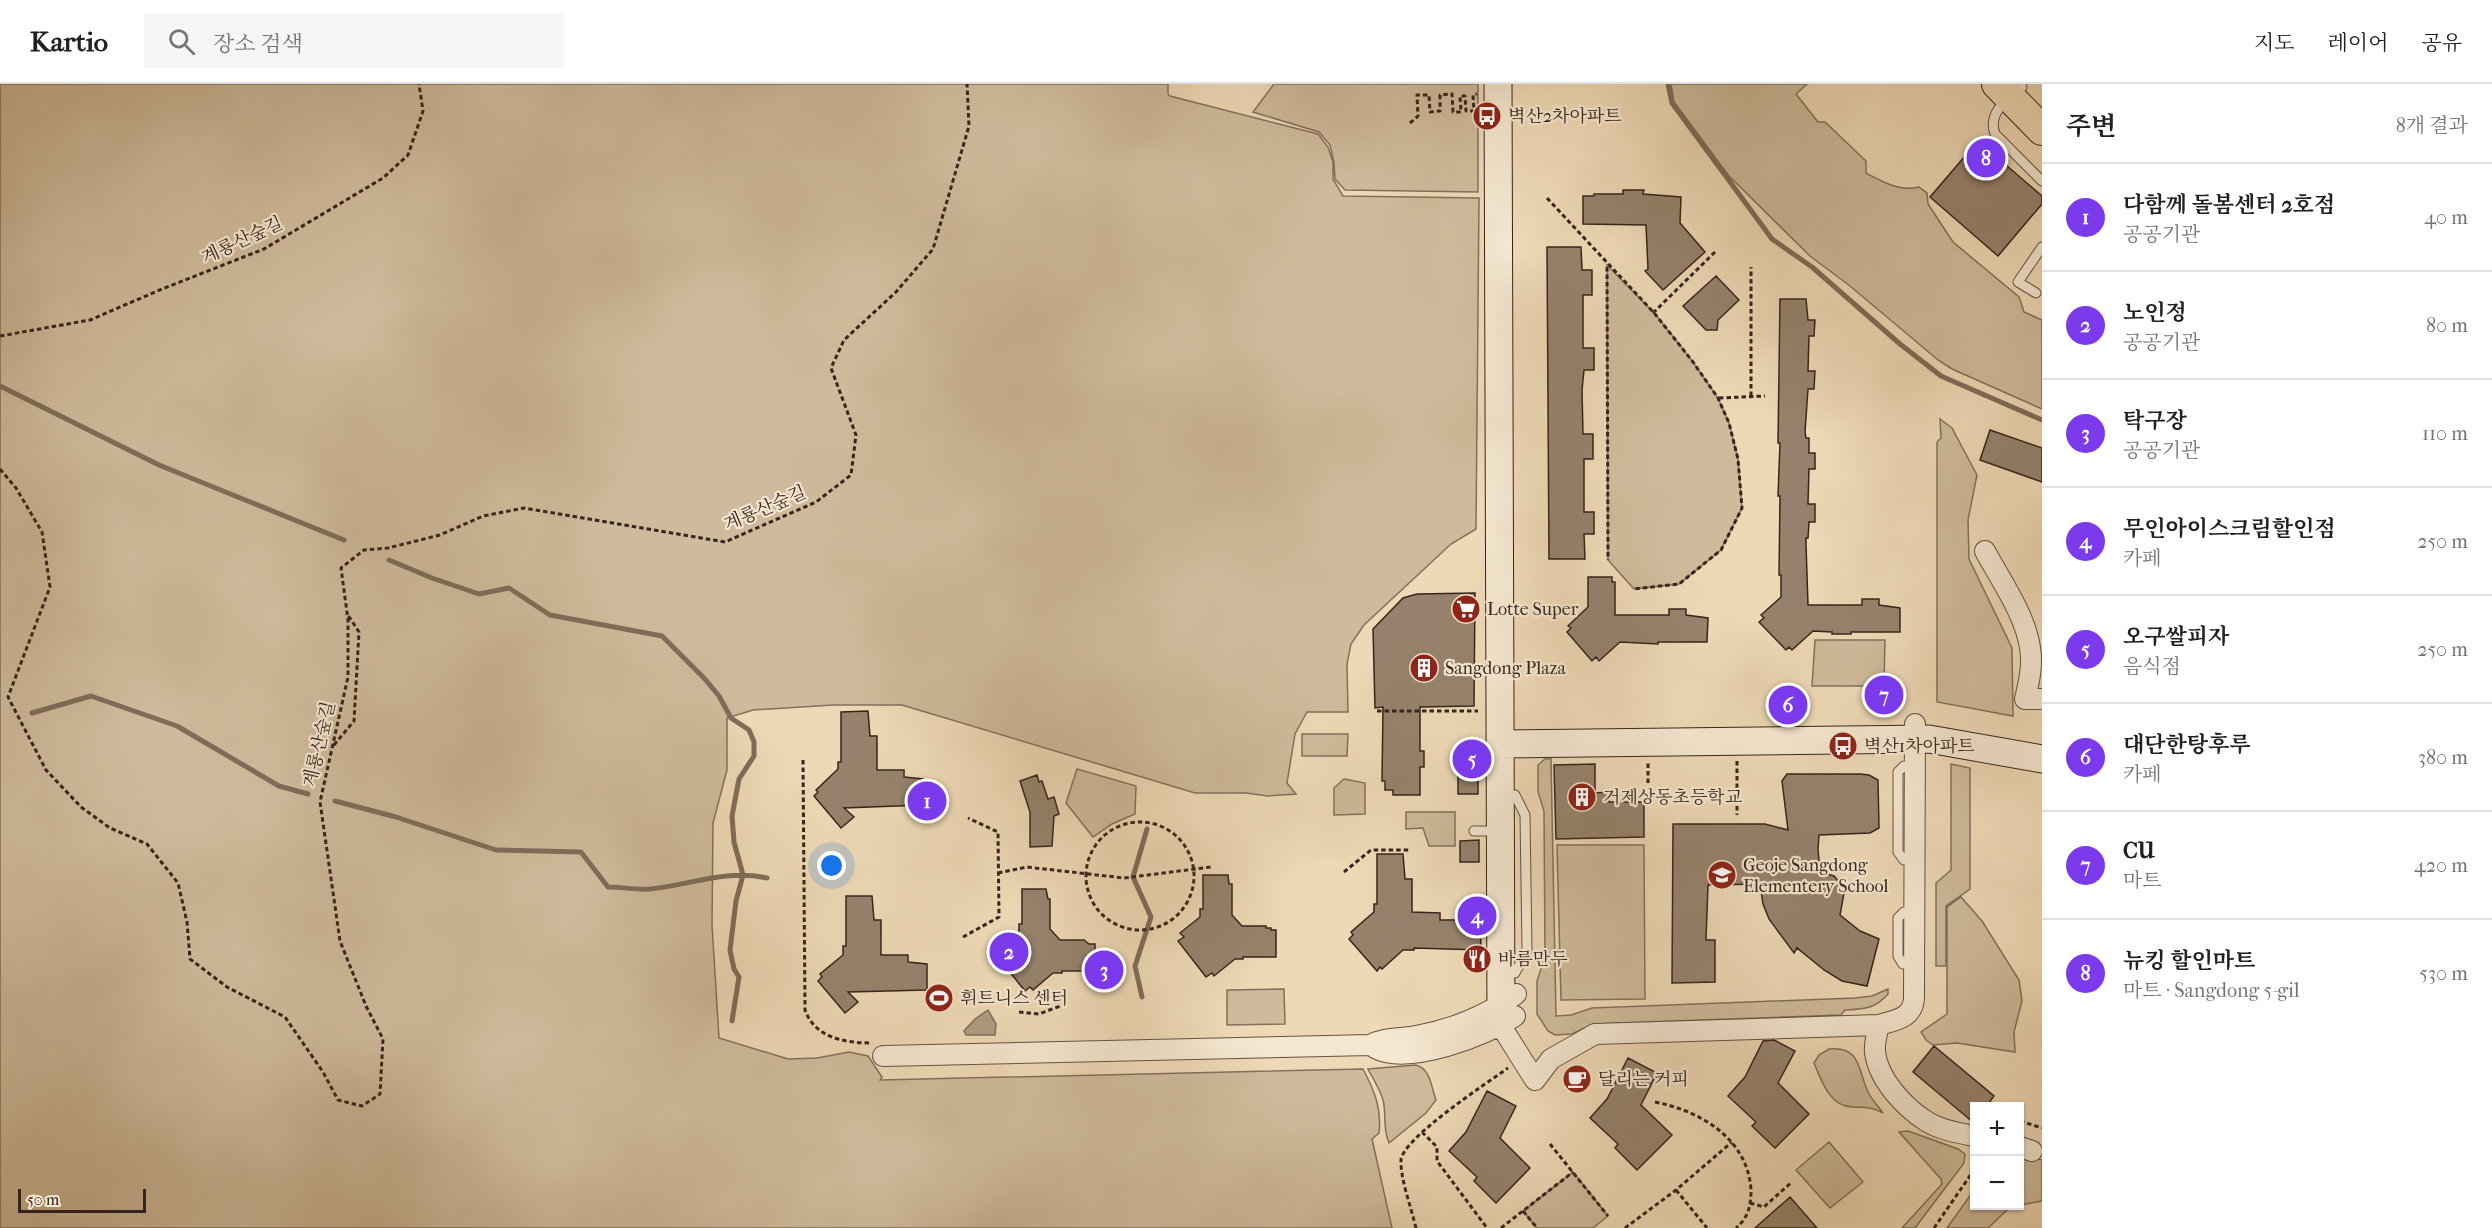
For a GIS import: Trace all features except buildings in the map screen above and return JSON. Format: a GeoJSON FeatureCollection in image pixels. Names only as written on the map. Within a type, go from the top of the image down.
{"type":"FeatureCollection","features":[{"type":"Feature","properties":{"kind":"main road"},"geometry":{"type":"LineString","coordinates":[[2018,92],[2042,130]]}},
{"type":"Feature","properties":{"kind":"street"},"geometry":{"type":"LineString","coordinates":[[1515,84],[1502,731],[1487,831],[1510,1003],[1518,1035],[1537,1068],[1538,1076],[1551,1059],[1595,1034],[1884,1023],[1905,1016],[1913,1004],[1908,739]]}},
{"type":"Feature","properties":{"kind":"street"},"geometry":{"type":"LineString","coordinates":[[1491,89],[1502,731],[1515,795],[1510,1003]]}},
{"type":"Feature","properties":{"kind":"street"},"geometry":{"type":"LineString","coordinates":[[1985,551],[2022,621],[2030,647],[2031,668],[2025,699],[2042,699]]}},
{"type":"Feature","properties":{"kind":"street"},"geometry":{"type":"LineString","coordinates":[[1908,739],[1942,724],[2042,742]]}},
{"type":"Feature","properties":{"kind":"street"},"geometry":{"type":"LineString","coordinates":[[1502,731],[1935,740],[2042,759]]}},
{"type":"Feature","properties":{"kind":"street"},"geometry":{"type":"LineString","coordinates":[[1908,739],[1902,1005],[1884,1023],[1874,1051],[1882,1074],[1907,1105],[1927,1122],[1970,1135]]}},
{"type":"Feature","properties":{"kind":"street"},"geometry":{"type":"LineString","coordinates":[[883,1049],[1370,1045],[1380,1039],[1434,1032],[1510,1003]]}},
{"type":"Feature","properties":{"kind":"lane"},"geometry":{"type":"LineString","coordinates":[[2018,92],[1994,117],[1993,128],[1995,134],[2042,181]]}},
{"type":"Feature","properties":{"kind":"lane"},"geometry":{"type":"LineString","coordinates":[[2036,293],[2018,282],[2042,247]]}},
{"type":"Feature","properties":{"kind":"path","name":"계룡산숲길"},"geometry":{"type":"LineString","coordinates":[[0,336],[90,320],[264,249],[383,178],[408,154],[423,111],[419,84]]}},
{"type":"Feature","properties":{"kind":"path","name":"계룡산숲길"},"geometry":{"type":"LineString","coordinates":[[0,469],[16,488],[42,532],[50,587],[8,697],[46,770],[81,807],[110,828],[147,844],[178,883],[187,922],[190,959],[227,987],[285,1017],[338,1100],[362,1106],[380,1094],[383,1039],[366,1006],[340,940],[320,802],[348,677],[347,614],[341,568],[364,550],[388,548],[440,535],[483,516],[524,508],[725,542],[816,502],[851,475],[856,435],[831,368],[844,340],[896,292],[933,249],[969,126],[967,84]]}},
{"type":"Feature","properties":{"kind":"path"},"geometry":{"type":"LineString","coordinates":[[1410,123],[1418,116],[1417,95],[1430,95],[1430,112],[1440,111],[1440,95],[1452,94],[1453,112],[1461,112],[1460,96],[1465,96],[1466,111],[1474,111],[1473,95],[1491,89]]}},
{"type":"Feature","properties":{"kind":"path"},"geometry":{"type":"LineString","coordinates":[[1547,198],[1653,313],[1693,362],[1718,398],[1729,423],[1738,459],[1742,508],[1721,550],[1679,584],[1634,589]]}},
{"type":"Feature","properties":{"kind":"path"},"geometry":{"type":"LineString","coordinates":[[1653,313],[1716,251]]}},
{"type":"Feature","properties":{"kind":"path"},"geometry":{"type":"LineString","coordinates":[[1607,265],[1608,560]]}},
{"type":"Feature","properties":{"kind":"path"},"geometry":{"type":"LineString","coordinates":[[1750,396],[1751,267]]}},
{"type":"Feature","properties":{"kind":"path"},"geometry":{"type":"LineString","coordinates":[[1718,398],[1765,396]]}},
{"type":"Feature","properties":{"kind":"path"},"geometry":{"type":"LineString","coordinates":[[332,746],[354,721],[359,632],[347,614]]}},
{"type":"Feature","properties":{"kind":"path"},"geometry":{"type":"LineString","coordinates":[[1377,711],[1502,731]]}},
{"type":"Feature","properties":{"kind":"path"},"geometry":{"type":"LineString","coordinates":[[1737,750],[1737,815]]}},
{"type":"Feature","properties":{"kind":"path"},"geometry":{"type":"LineString","coordinates":[[1648,751],[1648,783]]}},
{"type":"Feature","properties":{"kind":"path"},"geometry":{"type":"LineString","coordinates":[[803,760],[805,1010],[809,1022],[829,1036],[848,1043],[883,1049]]}},
{"type":"Feature","properties":{"kind":"path"},"geometry":{"type":"LineString","coordinates":[[963,937],[999,917],[998,832],[968,818]]}},
{"type":"Feature","properties":{"kind":"path"},"geometry":{"type":"LineString","coordinates":[[1131,822],[1148,822],[1165,827],[1179,837],[1189,851],[1194,868],[1194,887],[1187,904],[1175,918],[1154,929],[1142,931],[1123,928],[1107,920],[1095,906],[1087,889],[1086,876],[1090,853],[1100,839],[1114,828],[1131,822]]}},
{"type":"Feature","properties":{"kind":"path"},"geometry":{"type":"LineString","coordinates":[[1344,872],[1371,850],[1410,850]]}},
{"type":"Feature","properties":{"kind":"path"},"geometry":{"type":"LineString","coordinates":[[998,873],[1027,867],[1086,876],[1126,878],[1211,867]]}},
{"type":"Feature","properties":{"kind":"path"},"geometry":{"type":"LineString","coordinates":[[1019,1012],[1039,1014],[1063,1005]]}},
{"type":"Feature","properties":{"kind":"path"},"geometry":{"type":"LineString","coordinates":[[1416,1228],[1401,1160],[1404,1151],[1422,1132],[1512,1065]]}},
{"type":"Feature","properties":{"kind":"path"},"geometry":{"type":"LineString","coordinates":[[1655,1102],[1695,1114],[1732,1142],[1747,1170],[1750,1203],[1745,1219],[1736,1228]]}},
{"type":"Feature","properties":{"kind":"path"},"geometry":{"type":"LineString","coordinates":[[2024,1123],[2042,1128]]}},
{"type":"Feature","properties":{"kind":"path"},"geometry":{"type":"LineString","coordinates":[[1422,1132],[1437,1147],[1437,1161],[1487,1228]]}},
{"type":"Feature","properties":{"kind":"path"},"geometry":{"type":"LineString","coordinates":[[1625,1228],[1676,1190],[1732,1142]]}},
{"type":"Feature","properties":{"kind":"path"},"geometry":{"type":"LineString","coordinates":[[1550,1144],[1608,1216]]}},
{"type":"Feature","properties":{"kind":"path"},"geometry":{"type":"LineString","coordinates":[[1501,1228],[1573,1172]]}},
{"type":"Feature","properties":{"kind":"path"},"geometry":{"type":"LineString","coordinates":[[1934,1228],[1970,1176]]}},
{"type":"Feature","properties":{"kind":"path"},"geometry":{"type":"LineString","coordinates":[[1750,1203],[1764,1207],[1792,1182]]}},
{"type":"Feature","properties":{"kind":"path"},"geometry":{"type":"LineString","coordinates":[[1676,1190],[1707,1228]]}},
{"type":"Feature","properties":{"kind":"path"},"geometry":{"type":"LineString","coordinates":[[1523,1211],[1536,1228]]}},
{"type":"Feature","properties":{"kind":"shaded area"},"geometry":{"type":"Polygon","coordinates":[[[0,84],[1168,84],[1170,96],[1318,134],[1328,147],[1333,162],[1333,179],[1343,196],[1479,198],[1476,529],[1451,544],[1364,625],[1351,644],[1347,664],[1348,712],[1307,712],[1295,734],[1287,783],[1296,794],[1268,796],[1246,793],[1195,793],[902,705],[833,705],[753,710],[727,718],[727,770],[713,823],[712,925],[719,1038],[788,1059],[817,1058],[849,1052],[868,1056],[882,1077],[880,1080],[1363,1069],[1378,1107],[1379,1133],[1372,1139],[1392,1228],[0,1228],[0,84]]]}},
{"type":"Feature","properties":{"kind":"shaded area"},"geometry":{"type":"Polygon","coordinates":[[[1274,84],[1478,84],[1478,192],[1345,190],[1335,179],[1330,145],[1319,132],[1253,112],[1274,84]]]}},
{"type":"Feature","properties":{"kind":"shaded area"},"geometry":{"type":"Polygon","coordinates":[[[1671,84],[1807,84],[1796,94],[1818,122],[1825,122],[1866,161],[1866,173],[1892,185],[1905,188],[1919,187],[1927,193],[1928,204],[1953,242],[2019,297],[2024,312],[2042,320],[2042,409],[1952,369],[1938,360],[1850,286],[1810,256],[1729,176],[1674,102],[1671,84]]]}},
{"type":"Feature","properties":{"kind":"shaded area"},"geometry":{"type":"Polygon","coordinates":[[[1607,265],[1655,314],[1718,398],[1729,423],[1738,459],[1742,508],[1721,550],[1679,584],[1634,589],[1608,560],[1607,265]]]}},
{"type":"Feature","properties":{"kind":"shaded area"},"geometry":{"type":"Polygon","coordinates":[[[1940,419],[1952,428],[1977,475],[1968,520],[1969,559],[2012,648],[2013,716],[1937,702],[1937,442],[1941,438],[1940,419]]]}},
{"type":"Feature","properties":{"kind":"shaded area"},"geometry":{"type":"Polygon","coordinates":[[[1815,640],[1885,640],[1884,686],[1812,686],[1815,640]]]}},
{"type":"Feature","properties":{"kind":"shaded area"},"geometry":{"type":"Polygon","coordinates":[[[1302,734],[1348,734],[1347,756],[1302,756],[1302,734]]]}},
{"type":"Feature","properties":{"kind":"shaded area"},"geometry":{"type":"Polygon","coordinates":[[[1545,759],[1551,759],[1556,1016],[1571,1015],[1592,1008],[1855,998],[1872,996],[1888,989],[1888,994],[1874,1005],[1845,1010],[1841,1015],[1593,1024],[1572,1034],[1555,1035],[1548,1031],[1537,1014],[1537,981],[1545,957],[1544,811],[1538,792],[1538,765],[1545,759]]]}},
{"type":"Feature","properties":{"kind":"shaded area"},"geometry":{"type":"Polygon","coordinates":[[[1951,764],[1970,768],[1970,889],[1946,906],[1946,966],[1936,966],[1936,883],[1951,870],[1951,764]]]}},
{"type":"Feature","properties":{"kind":"shaded area"},"geometry":{"type":"Polygon","coordinates":[[[1077,769],[1136,786],[1135,814],[1112,824],[1093,837],[1066,803],[1077,769]]]}},
{"type":"Feature","properties":{"kind":"shaded area"},"geometry":{"type":"Polygon","coordinates":[[[1344,779],[1365,783],[1365,814],[1334,815],[1334,788],[1344,779]]]}},
{"type":"Feature","properties":{"kind":"shaded area"},"geometry":{"type":"Polygon","coordinates":[[[1406,812],[1455,812],[1455,846],[1429,846],[1423,828],[1406,829],[1406,812]]]}},
{"type":"Feature","properties":{"kind":"shaded area"},"geometry":{"type":"Polygon","coordinates":[[[1557,845],[1644,845],[1645,999],[1561,1000],[1557,845]]]}},
{"type":"Feature","properties":{"kind":"shaded area"},"geometry":{"type":"Polygon","coordinates":[[[1961,897],[1982,921],[2019,980],[2022,1001],[2014,1032],[2015,1052],[1957,1043],[1933,1045],[1921,1032],[1947,1014],[1947,907],[1961,897]]]}},
{"type":"Feature","properties":{"kind":"shaded area"},"geometry":{"type":"Polygon","coordinates":[[[1284,989],[1285,1024],[1227,1025],[1227,990],[1284,989]]]}},
{"type":"Feature","properties":{"kind":"shaded area"},"geometry":{"type":"Polygon","coordinates":[[[988,1010],[996,1024],[995,1035],[966,1035],[964,1031],[988,1010]]]}},
{"type":"Feature","properties":{"kind":"shaded area"},"geometry":{"type":"Polygon","coordinates":[[[1829,1049],[1848,1051],[1853,1056],[1869,1094],[1883,1113],[1868,1108],[1844,1106],[1832,1098],[1814,1063],[1819,1055],[1829,1049]]]}},
{"type":"Feature","properties":{"kind":"shaded area"},"geometry":{"type":"Polygon","coordinates":[[[1416,1065],[1428,1074],[1436,1100],[1426,1113],[1389,1143],[1383,1100],[1368,1069],[1416,1065]]]}},
{"type":"Feature","properties":{"kind":"shaded area"},"geometry":{"type":"Polygon","coordinates":[[[1908,1131],[1958,1149],[1965,1154],[1964,1163],[1915,1228],[1902,1228],[1942,1184],[1941,1179],[1899,1132],[1908,1131]]]}},
{"type":"Feature","properties":{"kind":"shaded area"},"geometry":{"type":"Polygon","coordinates":[[[1829,1142],[1863,1182],[1830,1208],[1796,1170],[1829,1142]]]}},
{"type":"Feature","properties":{"kind":"shaded area"},"geometry":{"type":"Polygon","coordinates":[[[2024,1156],[2042,1160],[2042,1201],[2024,1204],[2024,1156]]]}},
{"type":"Feature","properties":{"kind":"shaded area"},"geometry":{"type":"Polygon","coordinates":[[[1573,1172],[1608,1216],[1593,1228],[1537,1228],[1523,1211],[1573,1172]]]}},
{"type":"Feature","properties":{"kind":"shaded area"},"geometry":{"type":"Polygon","coordinates":[[[1970,1196],[1970,1210],[2007,1210],[1988,1228],[1947,1228],[1970,1196]]]}},
{"type":"Feature","properties":{"kind":"waterway"},"geometry":{"type":"LineString","coordinates":[[1668,84],[1672,103],[1772,239],[1812,267],[1900,344],[1941,376],[2042,420]]}},
{"type":"Feature","properties":{"kind":"waterway"},"geometry":{"type":"LineString","coordinates":[[0,386],[159,465],[344,540]]}},
{"type":"Feature","properties":{"kind":"waterway"},"geometry":{"type":"LineString","coordinates":[[389,560],[479,594],[509,588],[550,615],[662,636],[704,678],[719,696],[731,718],[749,730],[754,742],[754,756],[739,779],[732,816],[734,842],[743,875],[736,901],[730,950],[734,969],[739,977],[732,1021]]}},
{"type":"Feature","properties":{"kind":"waterway"},"geometry":{"type":"LineString","coordinates":[[32,713],[91,696],[177,726],[279,786],[308,794]]}},
{"type":"Feature","properties":{"kind":"waterway"},"geometry":{"type":"LineString","coordinates":[[335,801],[396,817],[496,850],[581,852],[608,887],[650,889],[737,875],[767,878]]}},
{"type":"Feature","properties":{"kind":"waterway"},"geometry":{"type":"LineString","coordinates":[[1142,997],[1135,966],[1151,917],[1133,877],[1147,829]]}},
{"type":"Feature","properties":{"kind":"place","name":"벽산2차아파트"},"geometry":{"type":"Point","coordinates":[1487,116]}},
{"type":"Feature","properties":{"kind":"place","name":"뉴킹 할인마트"},"geometry":{"type":"Point","coordinates":[1986,158]}},
{"type":"Feature","properties":{"kind":"place","name":"Lotte Super"},"geometry":{"type":"Point","coordinates":[1466,609]}},
{"type":"Feature","properties":{"kind":"place","name":"Sangdong Plaza"},"geometry":{"type":"Point","coordinates":[1424,668]}},
{"type":"Feature","properties":{"kind":"place","name":"CU"},"geometry":{"type":"Point","coordinates":[1884,695]}},
{"type":"Feature","properties":{"kind":"place","name":"대단한탕후루"},"geometry":{"type":"Point","coordinates":[1788,705]}},
{"type":"Feature","properties":{"kind":"place","name":"벽산1차아파트"},"geometry":{"type":"Point","coordinates":[1843,746]}},
{"type":"Feature","properties":{"kind":"place","name":"오구쌀피자"},"geometry":{"type":"Point","coordinates":[1472,759]}},
{"type":"Feature","properties":{"kind":"place","name":"거제상동초등학교"},"geometry":{"type":"Point","coordinates":[1582,797]}},
{"type":"Feature","properties":{"kind":"place","name":"다함께 돌봄센터 2호점"},"geometry":{"type":"Point","coordinates":[927,801]}},
{"type":"Feature","properties":{"kind":"place","name":"Geoje Sangdong Elementery School"},"geometry":{"type":"Point","coordinates":[1722,875]}},
{"type":"Feature","properties":{"kind":"place","name":"무인아이스크림할인점"},"geometry":{"type":"Point","coordinates":[1477,916]}},
{"type":"Feature","properties":{"kind":"place","name":"노인정"},"geometry":{"type":"Point","coordinates":[1009,952]}},
{"type":"Feature","properties":{"kind":"place","name":"바름만두"},"geometry":{"type":"Point","coordinates":[1477,959]}},
{"type":"Feature","properties":{"kind":"place","name":"탁구장"},"geometry":{"type":"Point","coordinates":[1104,970]}},
{"type":"Feature","properties":{"kind":"place","name":"휘트니스 센터"},"geometry":{"type":"Point","coordinates":[939,998]}},
{"type":"Feature","properties":{"kind":"place","name":"달리는 커피"},"geometry":{"type":"Point","coordinates":[1577,1079]}}]}
